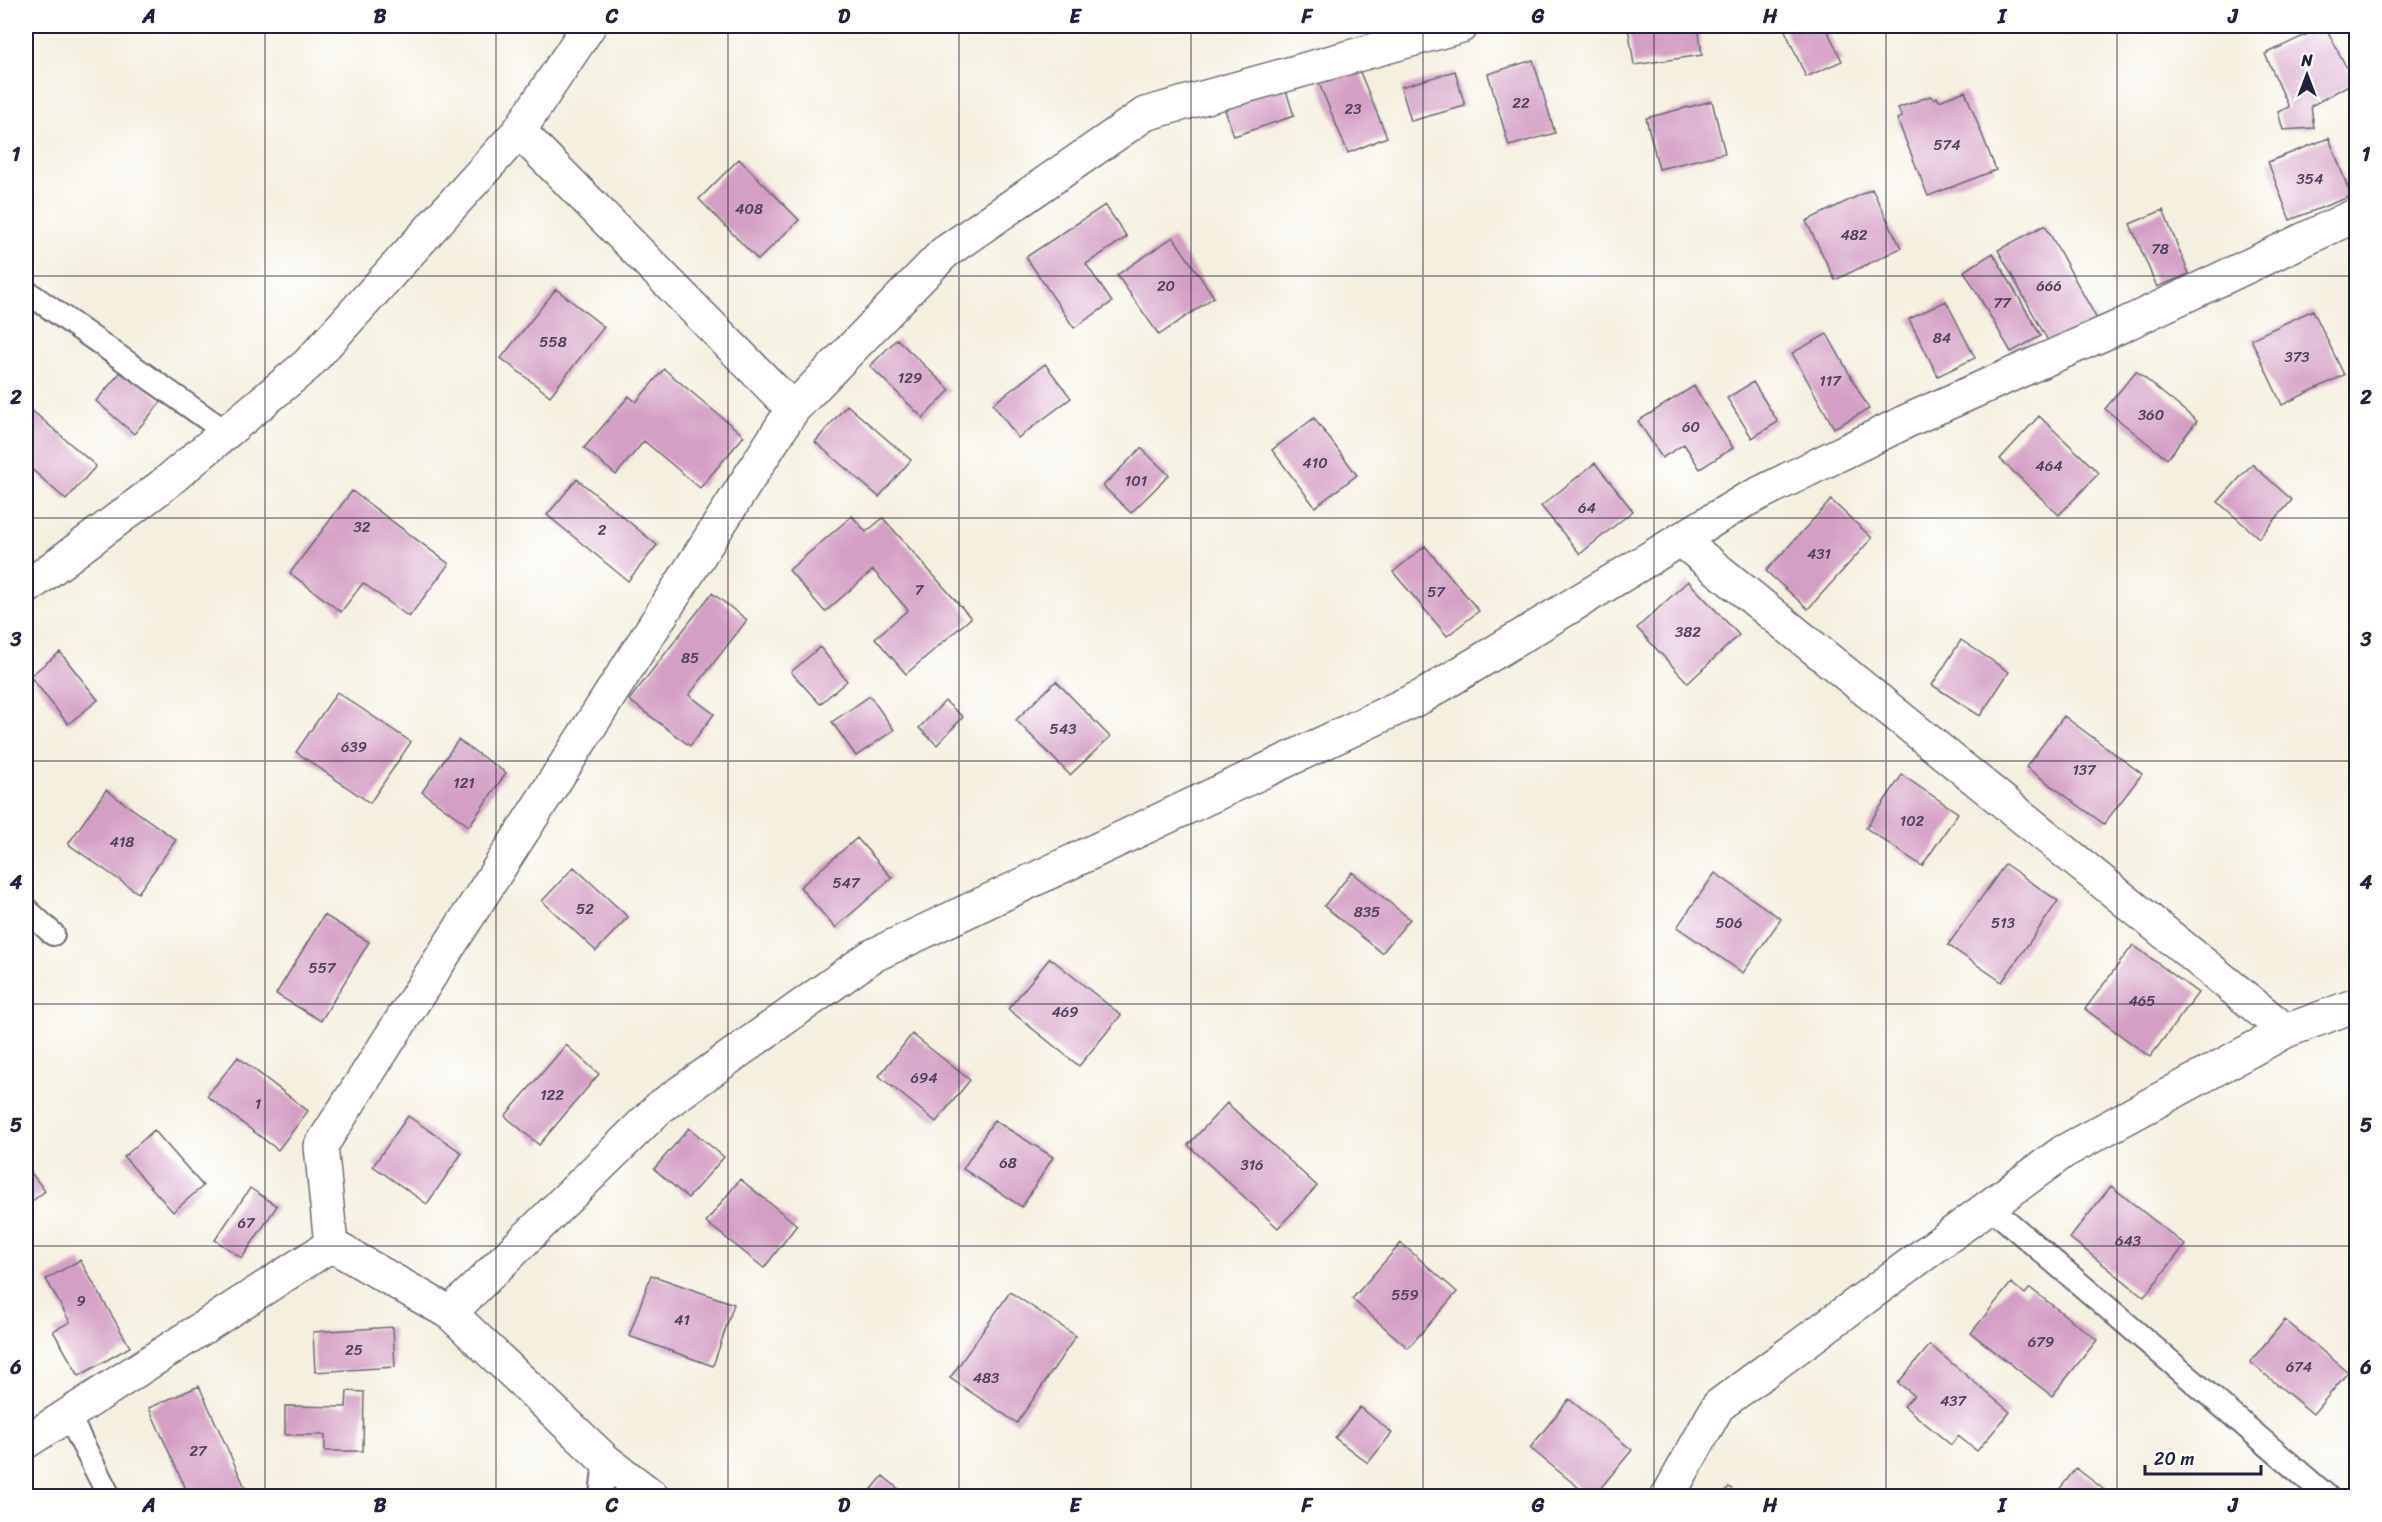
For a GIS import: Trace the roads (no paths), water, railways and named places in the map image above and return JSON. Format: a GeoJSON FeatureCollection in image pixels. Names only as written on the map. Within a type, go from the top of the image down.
{"type":"FeatureCollection","features":[{"type":"Feature","properties":{"kind":"street"},"geometry":{"type":"LineString","coordinates":[[26,588],[162,486],[308,364],[519,131],[589,26]]}},
{"type":"Feature","properties":{"kind":"street"},"geometry":{"type":"LineString","coordinates":[[331,1245],[321,1146],[793,409],[944,253],[1145,114],[1461,26]]}},
{"type":"Feature","properties":{"kind":"street"},"geometry":{"type":"LineString","coordinates":[[519,131],[793,409]]}},
{"type":"Feature","properties":{"kind":"street"},"geometry":{"type":"LineString","coordinates":[[450,1313],[660,1107],[872,956],[1423,696],[1744,501],[1909,420],[2121,326],[2356,215]]}},
{"type":"Feature","properties":{"kind":"street"},"geometry":{"type":"LineString","coordinates":[[1681,540],[2286,1031]]}},
{"type":"Feature","properties":{"kind":"street"},"geometry":{"type":"LineString","coordinates":[[1668,1497],[1718,1406],[2062,1152],[2286,1031],[2356,1005]]}},
{"type":"Feature","properties":{"kind":"street"},"geometry":{"type":"LineString","coordinates":[[331,1245],[450,1313],[605,1460],[652,1497]]}},
{"type":"Feature","properties":{"kind":"street"},"geometry":{"type":"LineString","coordinates":[[26,1442],[331,1245]]}},
{"type":"Feature","properties":{"kind":"lane"},"geometry":{"type":"LineString","coordinates":[[26,291],[226,432]]}},
{"type":"Feature","properties":{"kind":"lane"},"geometry":{"type":"LineString","coordinates":[[26,909],[53,933]]}},
{"type":"Feature","properties":{"kind":"lane"},"geometry":{"type":"LineString","coordinates":[[1989,1206],[2327,1497]]}},
{"type":"Feature","properties":{"kind":"lane"},"geometry":{"type":"LineString","coordinates":[[68,1415],[109,1497]]}},
{"type":"Feature","properties":{"kind":"lane"},"geometry":{"type":"LineString","coordinates":[[601,1497],[605,1460]]}}]}
